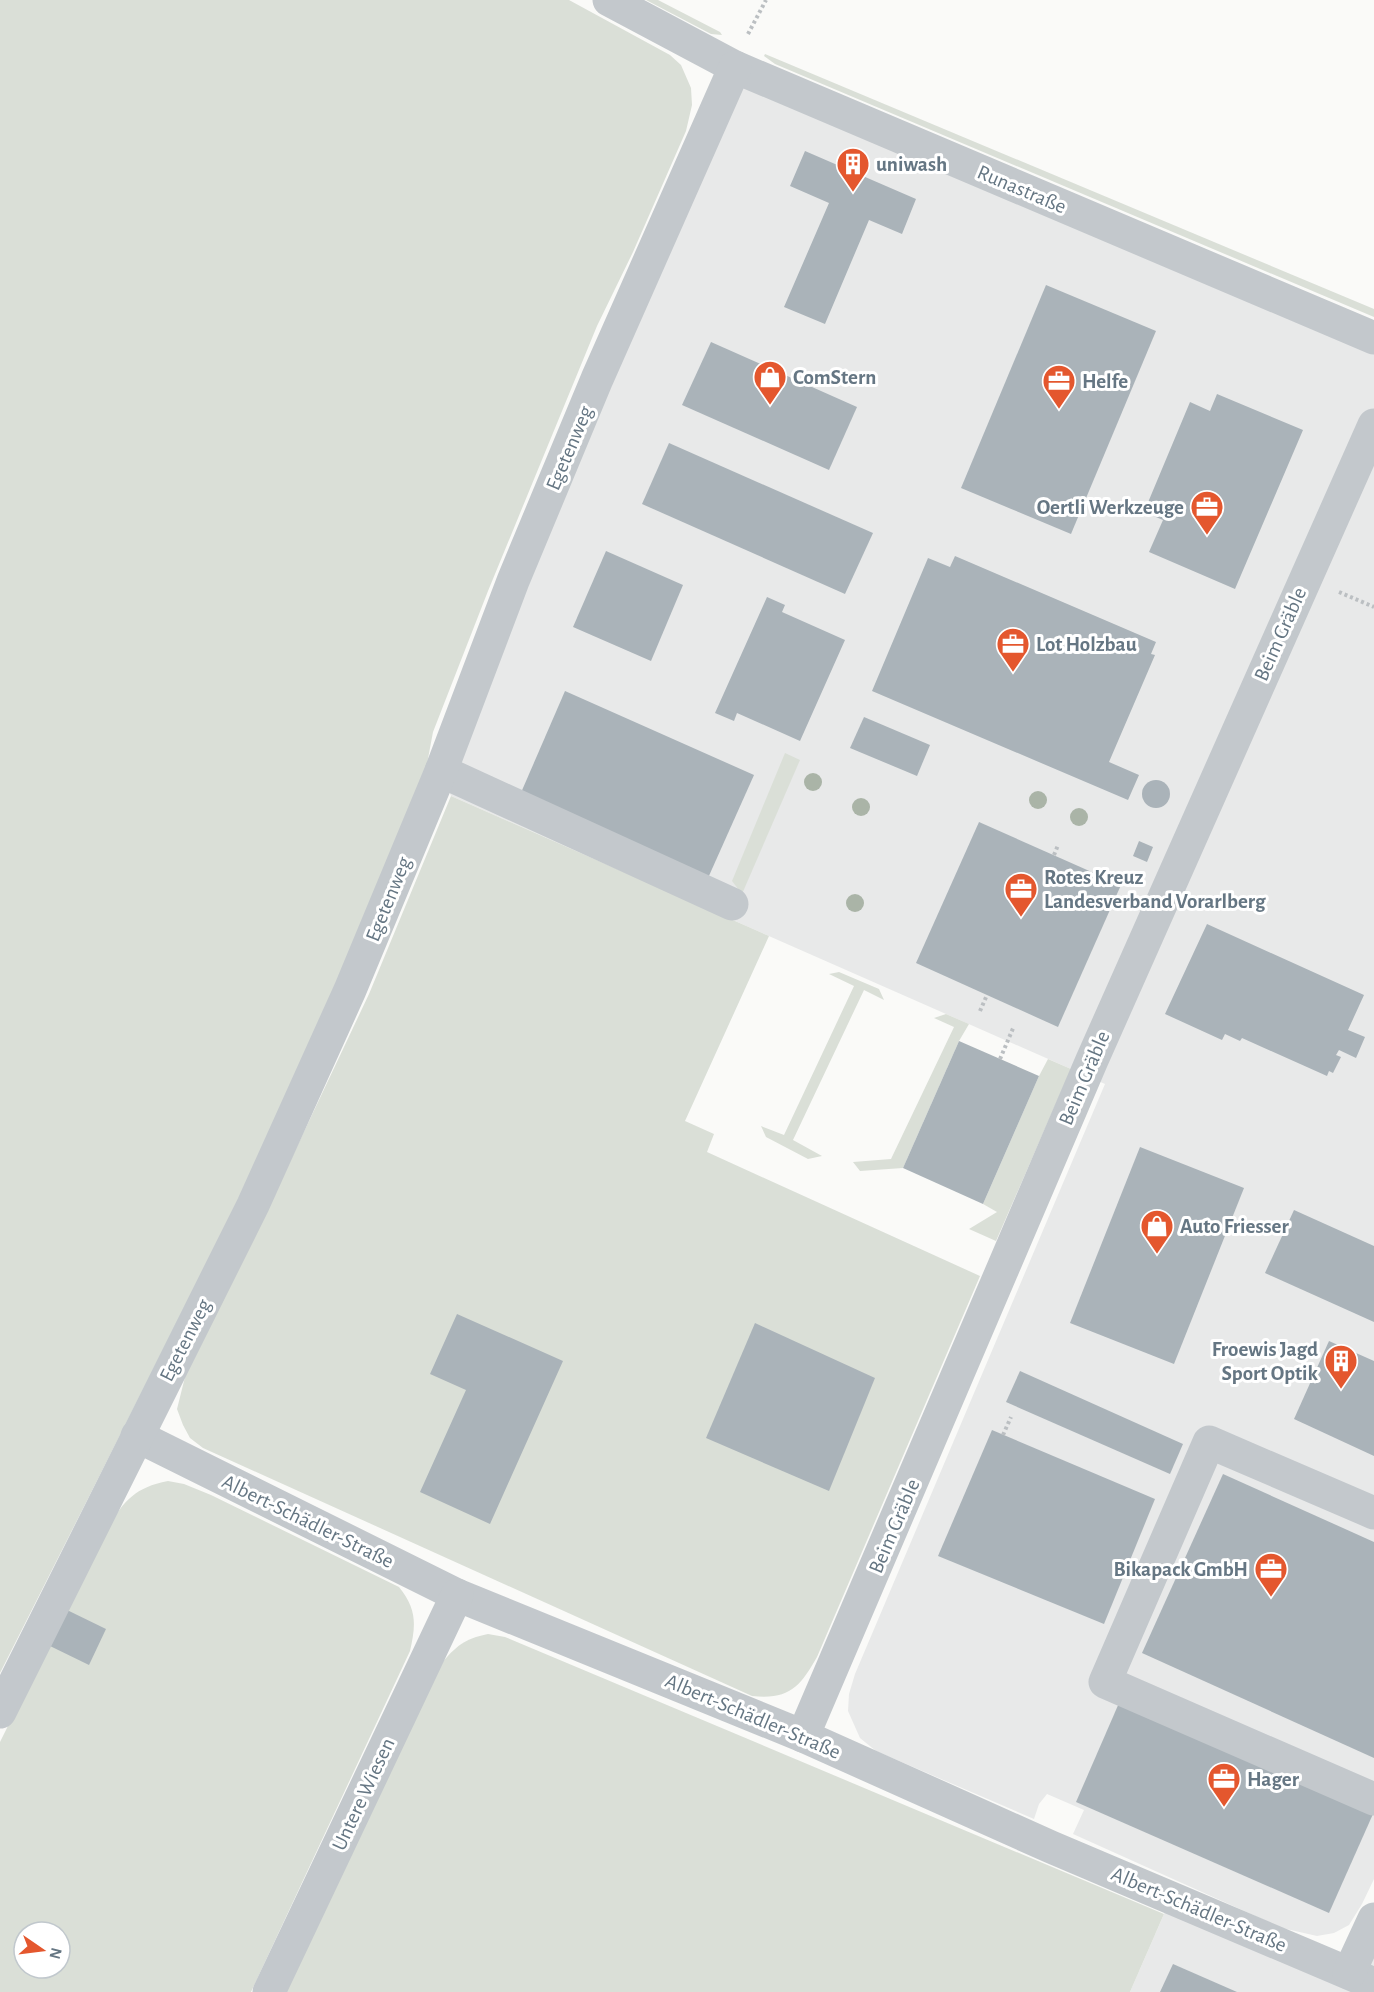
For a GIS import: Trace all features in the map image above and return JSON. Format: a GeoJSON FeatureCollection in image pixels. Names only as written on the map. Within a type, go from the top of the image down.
{"type":"FeatureCollection","features":[{"type":"Feature","properties":{"kind":"street","name":"Runastraße"},"geometry":{"type":"LineString","coordinates":[[609,0],[735,67],[1374,338]]}},
{"type":"Feature","properties":{"kind":"street","name":"Egetenweg"},"geometry":{"type":"LineString","coordinates":[[0,1712],[253,1205],[350,990],[441,771],[513,581],[597,379],[735,67]]}},
{"type":"Feature","properties":{"kind":"street","name":"Beim Gräble"},"geometry":{"type":"LineString","coordinates":[[804,1736],[1087,1071],[1208,829],[1374,425]]}},
{"type":"Feature","properties":{"kind":"street"},"geometry":{"type":"LineString","coordinates":[[441,771],[732,904]]}},
{"type":"Feature","properties":{"kind":"street","name":"Albert-Schädler-Straße"},"geometry":{"type":"LineString","coordinates":[[137,1436],[457,1595],[804,1736],[1051,1847],[1362,1979]]}},
{"type":"Feature","properties":{"kind":"street"},"geometry":{"type":"LineString","coordinates":[[1374,1513],[1209,1442],[1105,1682],[1374,1799]]}},
{"type":"Feature","properties":{"kind":"street","name":"Untere Wiesen"},"geometry":{"type":"LineString","coordinates":[[269,1992],[457,1595]]}},
{"type":"Feature","properties":{"kind":"street"},"geometry":{"type":"LineString","coordinates":[[1362,1979],[1374,1919]]}},
{"type":"Feature","properties":{"kind":"path"},"geometry":{"type":"LineString","coordinates":[[747,37],[766,0]]}},
{"type":"Feature","properties":{"kind":"path"},"geometry":{"type":"LineString","coordinates":[[1054,855],[1058,845]]}},
{"type":"Feature","properties":{"kind":"path"},"geometry":{"type":"LineString","coordinates":[[980,1011],[987,995]]}},
{"type":"Feature","properties":{"kind":"path"},"geometry":{"type":"LineString","coordinates":[[1000,1059],[1014,1026]]}},
{"type":"Feature","properties":{"kind":"path"},"geometry":{"type":"LineString","coordinates":[[1003,1435],[1011,1417]]}},
{"type":"Feature","properties":{"kind":"shaded area"},"geometry":{"type":"Polygon","coordinates":[[[0,0],[569,0],[670,55],[681,65],[691,88],[692,105],[686,131],[633,252],[597,326],[488,591],[433,732],[424,780],[338,983],[243,1191],[0,1673],[0,0]]]}},
{"type":"Feature","properties":{"kind":"shaded area"},"geometry":{"type":"Polygon","coordinates":[[[646,0],[658,0],[722,35],[711,34],[646,0]]]}},
{"type":"Feature","properties":{"kind":"shaded area"},"geometry":{"type":"Polygon","coordinates":[[[765,54],[1374,309],[1374,317],[775,64],[764,56],[765,54]]]}},
{"type":"Feature","properties":{"kind":"shaded area"},"geometry":{"type":"Polygon","coordinates":[[[735,67],[1374,338],[1374,1879],[1349,1925],[1334,1933],[1317,1936],[1282,1928],[1073,1834],[1084,1810],[1047,1794],[1039,1804],[1034,1819],[876,1751],[860,1738],[848,1711],[849,1694],[855,1674],[1105,1084],[451,796],[441,771],[735,67]]]}},
{"type":"Feature","properties":{"kind":"shaded area"},"geometry":{"type":"Polygon","coordinates":[[[785,753],[800,760],[742,894],[732,881],[785,753]]]}},
{"type":"Feature","properties":{"kind":"shaded area"},"geometry":{"type":"Polygon","coordinates":[[[451,796],[769,936],[685,1121],[714,1134],[707,1152],[980,1276],[817,1657],[799,1684],[784,1693],[765,1697],[752,1696],[203,1448],[190,1438],[177,1409],[186,1373],[268,1208],[369,994],[451,796]]]}},
{"type":"Feature","properties":{"kind":"shaded area"},"geometry":{"type":"Polygon","coordinates":[[[839,972],[879,989],[884,1000],[864,990],[793,1140],[822,1156],[808,1159],[766,1137],[761,1126],[784,1135],[854,986],[829,974],[839,972]]]}},
{"type":"Feature","properties":{"kind":"shaded area"},"geometry":{"type":"Polygon","coordinates":[[[946,1014],[969,1024],[959,1041],[903,1168],[860,1171],[853,1162],[891,1159],[954,1027],[934,1018],[946,1014]]]}},
{"type":"Feature","properties":{"kind":"shaded area"},"geometry":{"type":"Polygon","coordinates":[[[1048,1059],[1071,1069],[996,1241],[969,1229],[997,1212],[983,1204],[1048,1059]]]}},
{"type":"Feature","properties":{"kind":"shaded area"},"geometry":{"type":"Polygon","coordinates":[[[168,1481],[184,1484],[399,1587],[409,1603],[414,1618],[410,1651],[251,1992],[0,1992],[0,1742],[104,1533],[123,1505],[145,1488],[168,1481]]]}},
{"type":"Feature","properties":{"kind":"shaded area"},"geometry":{"type":"Polygon","coordinates":[[[488,1634],[505,1637],[1164,1914],[1130,1992],[286,1992],[440,1665],[461,1644],[488,1634]]]}},
{"type":"Feature","properties":{"kind":"shaded area"},"geometry":{"type":"Polygon","coordinates":[[[1171,1898],[1349,1973],[1374,1918],[1374,1992],[1130,1992],[1171,1898]]]}},
{"type":"Feature","properties":{"kind":"building"},"geometry":{"type":"Polygon","coordinates":[[[805,151],[916,199],[902,234],[869,220],[825,324],[784,307],[829,203],[790,186],[805,151]]]}},
{"type":"Feature","properties":{"kind":"building","name":"Helfe"},"geometry":{"type":"Polygon","coordinates":[[[1046,285],[1156,331],[1071,534],[961,488],[1046,285]]]}},
{"type":"Feature","properties":{"kind":"building","name":"ComStern"},"geometry":{"type":"Polygon","coordinates":[[[711,342],[857,407],[829,470],[682,405],[711,342]]]}},
{"type":"Feature","properties":{"kind":"building"},"geometry":{"type":"Polygon","coordinates":[[[1217,394],[1303,430],[1235,589],[1149,552],[1163,520],[1144,512],[1190,402],[1210,411],[1217,394]]]}},
{"type":"Feature","properties":{"kind":"building"},"geometry":{"type":"Polygon","coordinates":[[[669,443],[873,533],[845,594],[642,504],[669,443]]]}},
{"type":"Feature","properties":{"kind":"building"},"geometry":{"type":"Polygon","coordinates":[[[606,551],[683,585],[651,661],[573,627],[606,551]]]}},
{"type":"Feature","properties":{"kind":"building","name":"Lot Holzbau"},"geometry":{"type":"Polygon","coordinates":[[[955,556],[1156,642],[1151,654],[1155,655],[1109,762],[1139,775],[1128,800],[872,691],[928,558],[950,567],[955,556]]]}},
{"type":"Feature","properties":{"kind":"building"},"geometry":{"type":"Polygon","coordinates":[[[767,597],[785,605],[782,612],[845,640],[800,741],[737,713],[734,721],[715,713],[767,597]]]}},
{"type":"Feature","properties":{"kind":"building"},"geometry":{"type":"Polygon","coordinates":[[[565,691],[754,775],[708,878],[520,795],[565,691]]]}},
{"type":"Feature","properties":{"kind":"building"},"geometry":{"type":"Polygon","coordinates":[[[864,717],[930,745],[917,776],[850,748],[864,717]]]}},
{"type":"Feature","properties":{"kind":"building"},"geometry":{"type":"Polygon","coordinates":[[[1156,780],[1166,784],[1170,794],[1166,804],[1156,808],[1146,804],[1142,794],[1146,784],[1156,780]]]}},
{"type":"Feature","properties":{"kind":"building","name":"Rotes Kreuz Landesverband Vorarlberg"},"geometry":{"type":"Polygon","coordinates":[[[979,822],[1121,885],[1058,1027],[916,963],[979,822]]]}},
{"type":"Feature","properties":{"kind":"building"},"geometry":{"type":"Polygon","coordinates":[[[1139,841],[1153,847],[1147,862],[1133,856],[1139,841]]]}},
{"type":"Feature","properties":{"kind":"building"},"geometry":{"type":"Polygon","coordinates":[[[1207,924],[1364,995],[1348,1030],[1365,1037],[1356,1058],[1339,1050],[1336,1055],[1341,1057],[1333,1073],[1329,1071],[1327,1076],[1242,1038],[1240,1041],[1225,1034],[1222,1040],[1165,1014],[1207,924]]]}},
{"type":"Feature","properties":{"kind":"building"},"geometry":{"type":"Polygon","coordinates":[[[959,1041],[1039,1076],[983,1204],[903,1168],[959,1041]]]}},
{"type":"Feature","properties":{"kind":"building","name":"Auto Friesser"},"geometry":{"type":"Polygon","coordinates":[[[1140,1147],[1244,1188],[1174,1364],[1070,1323],[1140,1147]]]}},
{"type":"Feature","properties":{"kind":"building"},"geometry":{"type":"Polygon","coordinates":[[[1294,1210],[1374,1246],[1374,1322],[1265,1273],[1294,1210]]]}},
{"type":"Feature","properties":{"kind":"building"},"geometry":{"type":"Polygon","coordinates":[[[457,1314],[563,1361],[490,1524],[420,1492],[466,1390],[430,1374],[457,1314]]]}},
{"type":"Feature","properties":{"kind":"building"},"geometry":{"type":"Polygon","coordinates":[[[755,1323],[875,1378],[829,1491],[706,1438],[755,1323]]]}},
{"type":"Feature","properties":{"kind":"building","name":"Froewis Jagd Sport Optik"},"geometry":{"type":"Polygon","coordinates":[[[1329,1341],[1374,1361],[1374,1456],[1294,1419],[1329,1341]]]}},
{"type":"Feature","properties":{"kind":"building"},"geometry":{"type":"Polygon","coordinates":[[[1020,1371],[1183,1444],[1170,1474],[1006,1402],[1020,1371]]]}},
{"type":"Feature","properties":{"kind":"building"},"geometry":{"type":"Polygon","coordinates":[[[992,1430],[1155,1499],[1104,1624],[938,1556],[992,1430]]]}},
{"type":"Feature","properties":{"kind":"building","name":"Bikapack GmbH"},"geometry":{"type":"Polygon","coordinates":[[[1223,1474],[1374,1542],[1374,1758],[1142,1653],[1223,1474]]]}},
{"type":"Feature","properties":{"kind":"building"},"geometry":{"type":"Polygon","coordinates":[[[67,1610],[106,1629],[89,1665],[50,1646],[67,1610]]]}},
{"type":"Feature","properties":{"kind":"building","name":"Hager"},"geometry":{"type":"Polygon","coordinates":[[[1119,1703],[1373,1814],[1329,1913],[1076,1802],[1119,1703]]]}},
{"type":"Feature","properties":{"kind":"building"},"geometry":{"type":"Polygon","coordinates":[[[1173,1964],[1237,1992],[1160,1992],[1173,1964]]]}},
{"type":"Feature","properties":{"kind":"place","name":"uniwash"},"geometry":{"type":"Point","coordinates":[853,193]}},
{"type":"Feature","properties":{"kind":"place","name":"ComStern"},"geometry":{"type":"Point","coordinates":[770,406]}},
{"type":"Feature","properties":{"kind":"place","name":"Helfe"},"geometry":{"type":"Point","coordinates":[1059,410]}},
{"type":"Feature","properties":{"kind":"place","name":"Oertli Werkzeuge"},"geometry":{"type":"Point","coordinates":[1207,536]}},
{"type":"Feature","properties":{"kind":"place","name":"Lot Holzbau"},"geometry":{"type":"Point","coordinates":[1013,673]}},
{"type":"Feature","properties":{"kind":"place","name":"Rotes Kreuz Landesverband Vorarlberg"},"geometry":{"type":"Point","coordinates":[1021,918]}},
{"type":"Feature","properties":{"kind":"place","name":"Auto Friesser"},"geometry":{"type":"Point","coordinates":[1157,1255]}},
{"type":"Feature","properties":{"kind":"place","name":"Froewis Jagd Sport Optik"},"geometry":{"type":"Point","coordinates":[1341,1390]}},
{"type":"Feature","properties":{"kind":"place","name":"Bikapack GmbH"},"geometry":{"type":"Point","coordinates":[1271,1598]}},
{"type":"Feature","properties":{"kind":"place","name":"Hager"},"geometry":{"type":"Point","coordinates":[1224,1808]}}]}
